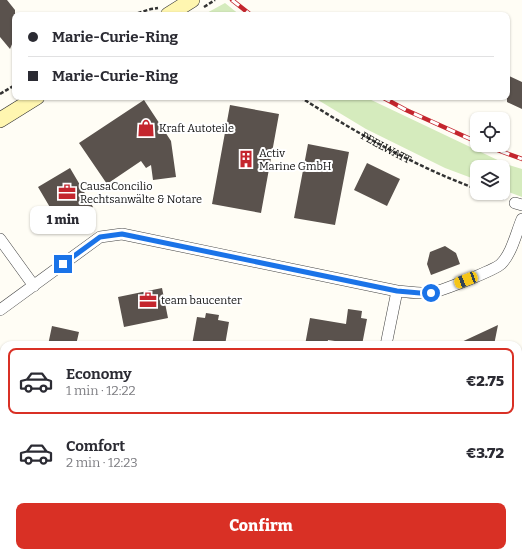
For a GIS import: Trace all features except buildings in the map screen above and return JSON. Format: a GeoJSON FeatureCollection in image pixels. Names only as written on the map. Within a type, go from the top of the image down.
{"type":"FeatureCollection","features":[{"type":"Feature","properties":{"kind":"street"},"geometry":{"type":"LineString","coordinates":[[173,12],[188,3]]}},
{"type":"Feature","properties":{"kind":"street"},"geometry":{"type":"LineString","coordinates":[[0,120],[31,100]]}},
{"type":"Feature","properties":{"kind":"street"},"geometry":{"type":"LineString","coordinates":[[0,310],[100,237],[122,234],[397,291],[431,293],[490,270],[501,264],[508,255],[522,219]]}},
{"type":"Feature","properties":{"kind":"street"},"geometry":{"type":"LineString","coordinates":[[0,239],[34,286]]}},
{"type":"Feature","properties":{"kind":"street"},"geometry":{"type":"LineString","coordinates":[[387,341],[397,291]]}},
{"type":"Feature","properties":{"kind":"path"},"geometry":{"type":"LineString","coordinates":[[0,94],[12,87]]}},
{"type":"Feature","properties":{"kind":"path","name":"PEELWATT"},"geometry":{"type":"LineString","coordinates":[[305,100],[342,123],[446,177],[470,186]]}},
{"type":"Feature","properties":{"kind":"path"},"geometry":{"type":"LineString","coordinates":[[507,200],[518,204]]}},
{"type":"Feature","properties":{"kind":"green space"},"geometry":{"type":"Polygon","coordinates":[[[225,3],[236,12],[208,12],[225,3]]]}},
{"type":"Feature","properties":{"kind":"green space"},"geometry":{"type":"Polygon","coordinates":[[[318,100],[371,100],[470,147],[470,152],[481,152],[498,160],[470,160],[470,177],[445,168],[366,129],[318,100]]]}},
{"type":"Feature","properties":{"kind":"green space"},"geometry":{"type":"Polygon","coordinates":[[[510,165],[522,169],[522,197],[510,193],[510,165]]]}},
{"type":"Feature","properties":{"kind":"railway"},"geometry":{"type":"LineString","coordinates":[[232,0],[247,12]]}},
{"type":"Feature","properties":{"kind":"railway"},"geometry":{"type":"LineString","coordinates":[[388,100],[470,139]]}},
{"type":"Feature","properties":{"kind":"railway"},"geometry":{"type":"LineString","coordinates":[[503,152],[522,159]]}},
{"type":"Feature","properties":{"kind":"place","name":"Kraft Autoteile"},"geometry":{"type":"Point","coordinates":[146,128]}},
{"type":"Feature","properties":{"kind":"place","name":"Activ Marine GmbH"},"geometry":{"type":"Point","coordinates":[246,159]}},
{"type":"Feature","properties":{"kind":"place","name":"CausaConcilio Rechtsanwälte & Notare"},"geometry":{"type":"Point","coordinates":[67,192]}},
{"type":"Feature","properties":{"kind":"place","name":"team baucenter"},"geometry":{"type":"Point","coordinates":[148,300]}},
{"type":"Feature","properties":{"kind":"route"},"geometry":{"type":"LineString","coordinates":[[63,264],[100,237],[122,234],[397,291],[431,293]]}}]}
